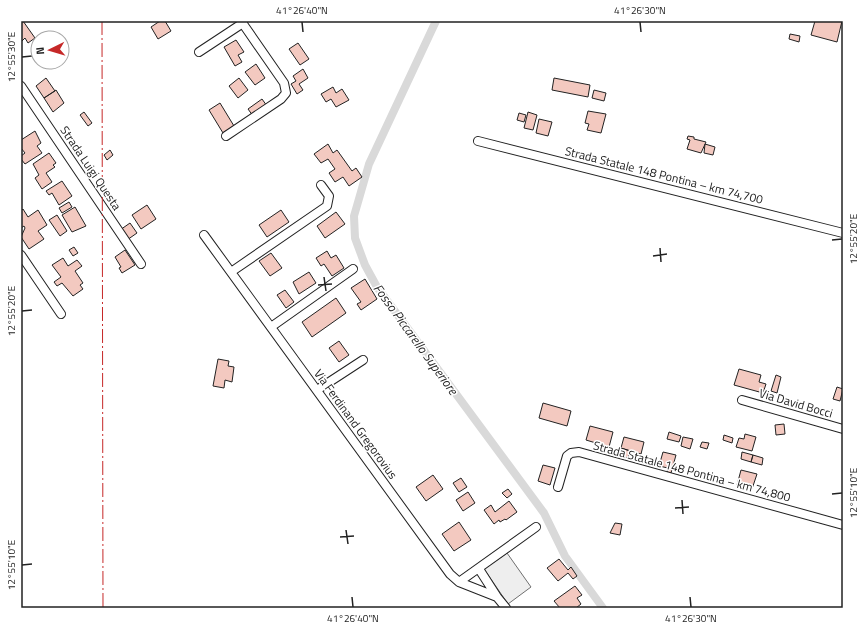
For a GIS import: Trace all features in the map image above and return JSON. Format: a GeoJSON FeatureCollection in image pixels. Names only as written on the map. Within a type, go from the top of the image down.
{"type":"FeatureCollection","features":[{"type":"Feature","properties":{"kind":"street"},"geometry":{"type":"LineString","coordinates":[[199,52],[242,22],[284,83],[286,93],[281,99],[226,136]]}},
{"type":"Feature","properties":{"kind":"street","name":"Strada Luigi Questa"},"geometry":{"type":"LineString","coordinates":[[21,86],[141,264]]}},
{"type":"Feature","properties":{"kind":"street","name":"Strada Statale 148 Pontina – km 74,700"},"geometry":{"type":"LineString","coordinates":[[478,141],[843,233]]}},
{"type":"Feature","properties":{"kind":"street"},"geometry":{"type":"LineString","coordinates":[[232,272],[327,206],[328,196],[321,185]]}},
{"type":"Feature","properties":{"kind":"street","name":"Via Ferdinand Gregorovius"},"geometry":{"type":"LineString","coordinates":[[204,235],[450,574],[459,582],[498,597]]}},
{"type":"Feature","properties":{"kind":"street"},"geometry":{"type":"LineString","coordinates":[[21,255],[61,314]]}},
{"type":"Feature","properties":{"kind":"street"},"geometry":{"type":"LineString","coordinates":[[271,327],[353,269]]}},
{"type":"Feature","properties":{"kind":"street"},"geometry":{"type":"LineString","coordinates":[[317,390],[363,360]]}},
{"type":"Feature","properties":{"kind":"street","name":"Via David Bocci"},"geometry":{"type":"LineString","coordinates":[[742,400],[843,429]]}},
{"type":"Feature","properties":{"kind":"street","name":"Strada Statale 148 Pontina – km 74,800"},"geometry":{"type":"LineString","coordinates":[[558,487],[567,456],[571,453],[579,452],[843,525]]}},
{"type":"Feature","properties":{"kind":"street"},"geometry":{"type":"LineString","coordinates":[[459,582],[536,527]]}},
{"type":"Feature","properties":{"kind":"street"},"geometry":{"type":"LineString","coordinates":[[479,569],[506,608]]}},
{"type":"Feature","properties":{"kind":"shaded area"},"geometry":{"type":"Polygon","coordinates":[[[507,553],[531,587],[508,604],[484,569],[507,553]]]}},
{"type":"Feature","properties":{"kind":"building"},"geometry":{"type":"Polygon","coordinates":[[[21,21],[23,21],[30,31],[30,42],[28,43],[25,38],[21,42],[21,21]]]}},
{"type":"Feature","properties":{"kind":"building"},"geometry":{"type":"Polygon","coordinates":[[[160,21],[165,21],[171,31],[158,39],[151,27],[160,21]]]}},
{"type":"Feature","properties":{"kind":"building"},"geometry":{"type":"Polygon","coordinates":[[[815,21],[842,21],[837,42],[811,35],[815,21]]]}},
{"type":"Feature","properties":{"kind":"building"},"geometry":{"type":"Polygon","coordinates":[[[790,34],[800,36],[799,42],[789,39],[790,34]]]}},
{"type":"Feature","properties":{"kind":"building"},"geometry":{"type":"Polygon","coordinates":[[[236,40],[244,52],[238,55],[242,62],[235,66],[224,47],[236,40]]]}},
{"type":"Feature","properties":{"kind":"building"},"geometry":{"type":"Polygon","coordinates":[[[298,43],[309,59],[300,65],[289,49],[298,43]]]}},
{"type":"Feature","properties":{"kind":"building"},"geometry":{"type":"Polygon","coordinates":[[[256,64],[265,78],[255,85],[245,72],[256,64]]]}},
{"type":"Feature","properties":{"kind":"building"},"geometry":{"type":"Polygon","coordinates":[[[303,69],[308,78],[299,84],[303,90],[297,94],[291,84],[296,81],[293,76],[303,69]]]}},
{"type":"Feature","properties":{"kind":"building"},"geometry":{"type":"Polygon","coordinates":[[[46,78],[55,91],[44,98],[36,86],[46,78]]]}},
{"type":"Feature","properties":{"kind":"building"},"geometry":{"type":"Polygon","coordinates":[[[239,78],[248,90],[238,98],[229,86],[239,78]]]}},
{"type":"Feature","properties":{"kind":"building"},"geometry":{"type":"Polygon","coordinates":[[[554,78],[590,85],[588,97],[552,90],[554,78]]]}},
{"type":"Feature","properties":{"kind":"building"},"geometry":{"type":"Polygon","coordinates":[[[333,87],[336,93],[342,89],[349,100],[336,107],[331,99],[326,102],[321,94],[333,87]]]}},
{"type":"Feature","properties":{"kind":"building"},"geometry":{"type":"Polygon","coordinates":[[[56,90],[64,103],[53,112],[44,98],[56,90]]]}},
{"type":"Feature","properties":{"kind":"building"},"geometry":{"type":"Polygon","coordinates":[[[594,90],[606,93],[604,101],[592,98],[594,90]]]}},
{"type":"Feature","properties":{"kind":"building"},"geometry":{"type":"Polygon","coordinates":[[[262,99],[267,106],[253,116],[248,109],[262,99]]]}},
{"type":"Feature","properties":{"kind":"building"},"geometry":{"type":"Polygon","coordinates":[[[220,103],[234,126],[223,133],[209,110],[220,103]]]}},
{"type":"Feature","properties":{"kind":"building"},"geometry":{"type":"Polygon","coordinates":[[[588,111],[606,114],[601,133],[587,130],[589,124],[585,123],[588,111]]]}},
{"type":"Feature","properties":{"kind":"building"},"geometry":{"type":"Polygon","coordinates":[[[84,112],[92,123],[88,126],[80,115],[84,112]]]}},
{"type":"Feature","properties":{"kind":"building"},"geometry":{"type":"Polygon","coordinates":[[[528,112],[537,115],[533,130],[524,128],[528,112]]]}},
{"type":"Feature","properties":{"kind":"building"},"geometry":{"type":"Polygon","coordinates":[[[519,113],[526,115],[524,122],[517,120],[519,113]]]}},
{"type":"Feature","properties":{"kind":"building"},"geometry":{"type":"Polygon","coordinates":[[[539,119],[552,122],[548,136],[536,133],[539,119]]]}},
{"type":"Feature","properties":{"kind":"building"},"geometry":{"type":"Polygon","coordinates":[[[35,131],[41,143],[37,146],[42,153],[25,164],[21,159],[21,156],[25,153],[21,148],[21,140],[35,131]]]}},
{"type":"Feature","properties":{"kind":"building"},"geometry":{"type":"Polygon","coordinates":[[[688,136],[706,142],[701,153],[687,149],[690,140],[687,139],[688,136]]]}},
{"type":"Feature","properties":{"kind":"building"},"geometry":{"type":"Polygon","coordinates":[[[328,144],[333,153],[337,150],[352,171],[356,168],[362,177],[349,186],[343,177],[335,182],[329,173],[335,169],[328,159],[321,163],[314,154],[328,144]]]}},
{"type":"Feature","properties":{"kind":"building"},"geometry":{"type":"Polygon","coordinates":[[[705,144],[715,147],[713,155],[704,153],[705,144]]]}},
{"type":"Feature","properties":{"kind":"building"},"geometry":{"type":"Polygon","coordinates":[[[110,150],[113,155],[107,160],[104,155],[110,150]]]}},
{"type":"Feature","properties":{"kind":"building"},"geometry":{"type":"Polygon","coordinates":[[[49,153],[56,163],[53,165],[55,167],[46,173],[52,182],[42,189],[35,178],[39,175],[33,164],[49,153]]]}},
{"type":"Feature","properties":{"kind":"building"},"geometry":{"type":"Polygon","coordinates":[[[62,181],[72,196],[59,205],[52,193],[49,195],[46,191],[62,181]]]}},
{"type":"Feature","properties":{"kind":"building"},"geometry":{"type":"Polygon","coordinates":[[[69,202],[72,207],[62,213],[59,208],[69,202]]]}},
{"type":"Feature","properties":{"kind":"building"},"geometry":{"type":"Polygon","coordinates":[[[147,205],[156,219],[141,229],[132,215],[147,205]]]}},
{"type":"Feature","properties":{"kind":"building"},"geometry":{"type":"Polygon","coordinates":[[[75,207],[86,226],[72,232],[62,215],[75,207]]]}},
{"type":"Feature","properties":{"kind":"building"},"geometry":{"type":"Polygon","coordinates":[[[23,209],[28,217],[38,210],[47,225],[38,231],[44,239],[29,249],[21,237],[25,228],[24,226],[21,228],[21,211],[23,209]]]}},
{"type":"Feature","properties":{"kind":"building"},"geometry":{"type":"Polygon","coordinates":[[[281,210],[289,222],[267,237],[259,225],[281,210]]]}},
{"type":"Feature","properties":{"kind":"building"},"geometry":{"type":"Polygon","coordinates":[[[336,212],[345,224],[325,238],[317,226],[336,212]]]}},
{"type":"Feature","properties":{"kind":"building"},"geometry":{"type":"Polygon","coordinates":[[[57,215],[67,231],[60,236],[49,220],[57,215]]]}},
{"type":"Feature","properties":{"kind":"building"},"geometry":{"type":"Polygon","coordinates":[[[130,223],[137,233],[127,240],[120,230],[130,223]]]}},
{"type":"Feature","properties":{"kind":"building"},"geometry":{"type":"Polygon","coordinates":[[[74,247],[78,253],[73,256],[69,250],[74,247]]]}},
{"type":"Feature","properties":{"kind":"building"},"geometry":{"type":"Polygon","coordinates":[[[125,250],[135,265],[122,273],[119,268],[121,267],[115,257],[125,250]]]}},
{"type":"Feature","properties":{"kind":"building"},"geometry":{"type":"Polygon","coordinates":[[[327,251],[331,258],[336,255],[344,268],[332,276],[324,264],[321,266],[316,258],[327,251]]]}},
{"type":"Feature","properties":{"kind":"building"},"geometry":{"type":"Polygon","coordinates":[[[271,253],[282,268],[270,276],[259,261],[271,253]]]}},
{"type":"Feature","properties":{"kind":"building"},"geometry":{"type":"Polygon","coordinates":[[[63,258],[68,266],[77,260],[82,266],[75,271],[83,283],[80,285],[83,289],[73,296],[62,283],[57,286],[54,282],[61,277],[52,265],[63,258]]]}},
{"type":"Feature","properties":{"kind":"building"},"geometry":{"type":"Polygon","coordinates":[[[309,272],[316,283],[299,294],[293,282],[309,272]]]}},
{"type":"Feature","properties":{"kind":"building"},"geometry":{"type":"Polygon","coordinates":[[[365,279],[377,299],[361,310],[357,304],[361,302],[351,288],[365,279]]]}},
{"type":"Feature","properties":{"kind":"building"},"geometry":{"type":"Polygon","coordinates":[[[285,290],[294,302],[286,308],[277,295],[285,290]]]}},
{"type":"Feature","properties":{"kind":"building"},"geometry":{"type":"Polygon","coordinates":[[[336,298],[346,313],[312,337],[302,322],[336,298]]]}},
{"type":"Feature","properties":{"kind":"building"},"geometry":{"type":"Polygon","coordinates":[[[339,341],[349,355],[339,362],[329,348],[339,341]]]}},
{"type":"Feature","properties":{"kind":"building"},"geometry":{"type":"Polygon","coordinates":[[[218,359],[229,361],[228,366],[234,367],[232,382],[225,380],[224,388],[213,386],[218,359]]]}},
{"type":"Feature","properties":{"kind":"building"},"geometry":{"type":"Polygon","coordinates":[[[739,369],[761,375],[759,382],[766,384],[763,393],[734,385],[739,369]]]}},
{"type":"Feature","properties":{"kind":"building"},"geometry":{"type":"Polygon","coordinates":[[[776,375],[781,377],[777,393],[771,391],[776,375]]]}},
{"type":"Feature","properties":{"kind":"building"},"geometry":{"type":"Polygon","coordinates":[[[837,387],[843,389],[840,401],[833,399],[837,387]]]}},
{"type":"Feature","properties":{"kind":"building"},"geometry":{"type":"Polygon","coordinates":[[[543,403],[571,411],[567,426],[539,418],[543,403]]]}},
{"type":"Feature","properties":{"kind":"building"},"geometry":{"type":"Polygon","coordinates":[[[784,424],[785,434],[776,435],[775,425],[784,424]]]}},
{"type":"Feature","properties":{"kind":"building"},"geometry":{"type":"Polygon","coordinates":[[[590,426],[613,432],[609,447],[586,440],[590,426]]]}},
{"type":"Feature","properties":{"kind":"building"},"geometry":{"type":"Polygon","coordinates":[[[669,432],[681,436],[679,442],[667,439],[669,432]]]}},
{"type":"Feature","properties":{"kind":"building"},"geometry":{"type":"Polygon","coordinates":[[[745,434],[756,437],[752,451],[736,447],[739,438],[744,439],[745,434]]]}},
{"type":"Feature","properties":{"kind":"building"},"geometry":{"type":"Polygon","coordinates":[[[724,435],[733,438],[732,443],[723,440],[724,435]]]}},
{"type":"Feature","properties":{"kind":"building"},"geometry":{"type":"Polygon","coordinates":[[[624,437],[644,442],[641,454],[621,448],[624,437]]]}},
{"type":"Feature","properties":{"kind":"building"},"geometry":{"type":"Polygon","coordinates":[[[683,437],[693,439],[690,449],[681,446],[683,437]]]}},
{"type":"Feature","properties":{"kind":"building"},"geometry":{"type":"Polygon","coordinates":[[[702,442],[709,443],[707,449],[700,447],[702,442]]]}},
{"type":"Feature","properties":{"kind":"building"},"geometry":{"type":"Polygon","coordinates":[[[621,448],[630,451],[628,458],[619,455],[621,448]]]}},
{"type":"Feature","properties":{"kind":"building"},"geometry":{"type":"Polygon","coordinates":[[[663,452],[676,455],[671,473],[667,472],[668,468],[659,466],[663,452]]]}},
{"type":"Feature","properties":{"kind":"building"},"geometry":{"type":"Polygon","coordinates":[[[742,452],[753,455],[751,462],[741,459],[742,452]]]}},
{"type":"Feature","properties":{"kind":"building"},"geometry":{"type":"Polygon","coordinates":[[[753,455],[763,458],[762,465],[751,462],[753,455]]]}},
{"type":"Feature","properties":{"kind":"building"},"geometry":{"type":"Polygon","coordinates":[[[543,465],[555,468],[550,485],[538,481],[543,465]]]}},
{"type":"Feature","properties":{"kind":"building"},"geometry":{"type":"Polygon","coordinates":[[[741,470],[757,474],[752,489],[737,485],[741,470]]]}},
{"type":"Feature","properties":{"kind":"building"},"geometry":{"type":"Polygon","coordinates":[[[433,475],[443,489],[426,501],[416,487],[433,475]]]}},
{"type":"Feature","properties":{"kind":"building"},"geometry":{"type":"Polygon","coordinates":[[[461,478],[467,487],[459,492],[453,483],[461,478]]]}},
{"type":"Feature","properties":{"kind":"building"},"geometry":{"type":"Polygon","coordinates":[[[508,489],[512,494],[507,498],[502,493],[508,489]]]}},
{"type":"Feature","properties":{"kind":"building"},"geometry":{"type":"Polygon","coordinates":[[[468,492],[475,503],[463,511],[456,500],[468,492]]]}},
{"type":"Feature","properties":{"kind":"building"},"geometry":{"type":"Polygon","coordinates":[[[509,501],[517,512],[506,520],[505,519],[500,522],[499,520],[494,524],[484,510],[491,505],[495,512],[509,501]]]}},
{"type":"Feature","properties":{"kind":"building"},"geometry":{"type":"Polygon","coordinates":[[[459,522],[471,540],[454,551],[442,534],[459,522]]]}},
{"type":"Feature","properties":{"kind":"building"},"geometry":{"type":"Polygon","coordinates":[[[615,523],[622,524],[620,535],[610,533],[615,523]]]}},
{"type":"Feature","properties":{"kind":"building"},"geometry":{"type":"Polygon","coordinates":[[[559,559],[568,570],[571,567],[577,576],[573,579],[568,573],[558,581],[547,568],[559,559]]]}},
{"type":"Feature","properties":{"kind":"building"},"geometry":{"type":"Polygon","coordinates":[[[575,586],[582,595],[577,598],[581,604],[576,608],[560,608],[554,601],[575,586]]]}},
{"type":"Feature","properties":{"kind":"waterway","name":"Fosso Piccarello Superiore"},"geometry":{"type":"LineString","coordinates":[[436,21],[369,164],[354,216],[355,238],[365,265],[377,287],[544,513],[565,556],[603,608]]}},
{"type":"Feature","properties":{"kind":"power"},"geometry":{"type":"LineString","coordinates":[[102,21],[103,608]]}}]}
